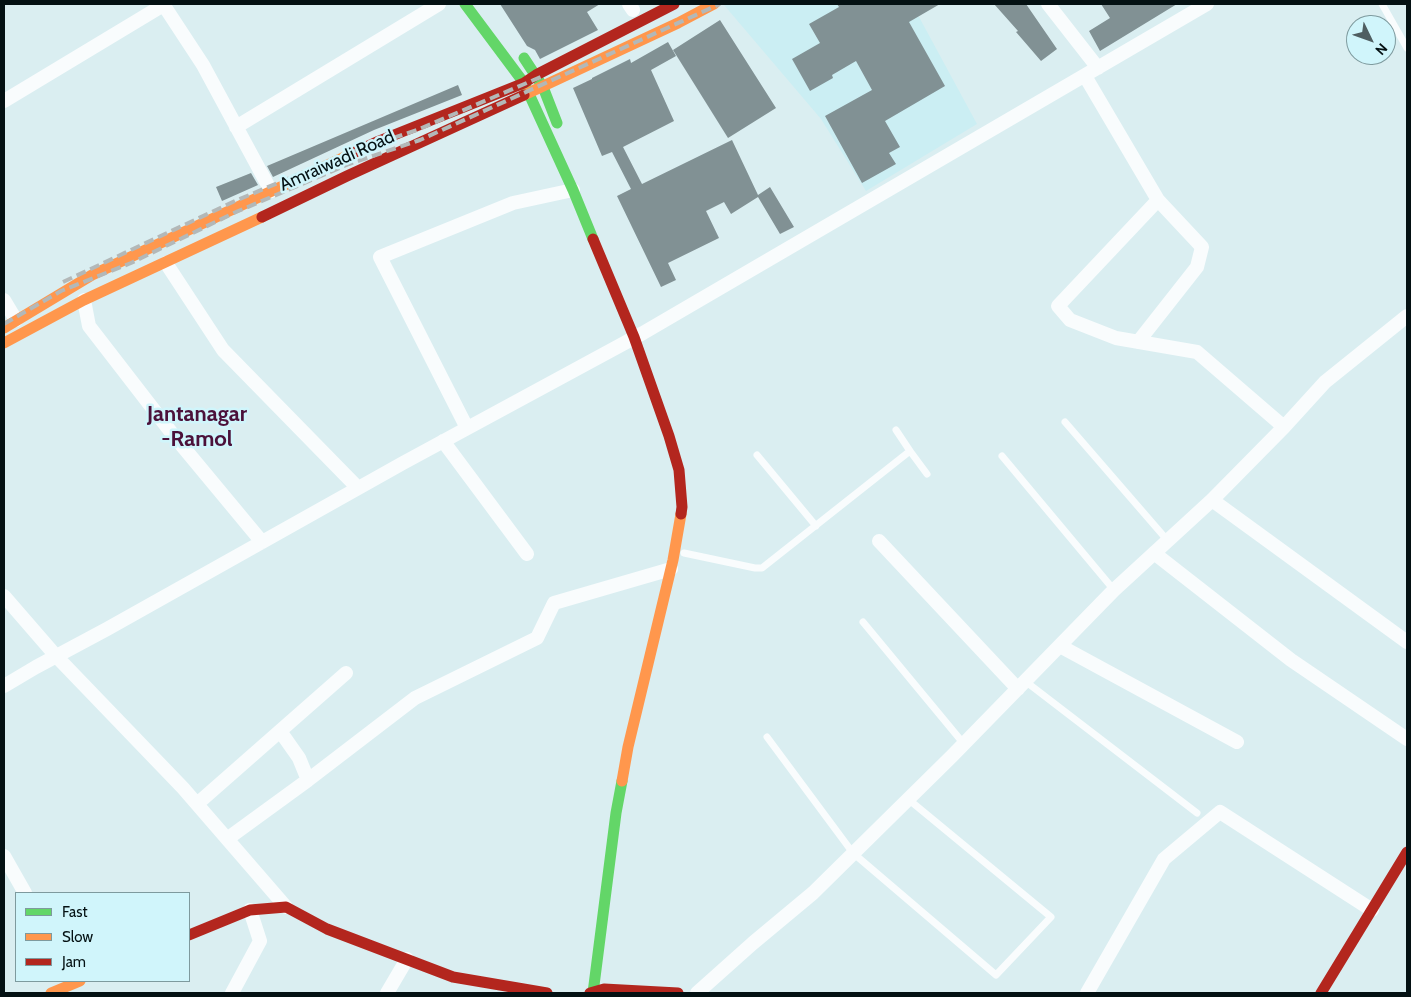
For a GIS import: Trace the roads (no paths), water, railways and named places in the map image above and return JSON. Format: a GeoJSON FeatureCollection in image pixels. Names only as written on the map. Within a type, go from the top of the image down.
{"type":"FeatureCollection","features":[{"type":"Feature","properties":{"kind":"main road"},"geometry":{"type":"LineString","coordinates":[[466,4],[526,88],[574,190],[638,335],[679,433],[689,468],[692,507],[684,553],[637,749],[596,992]]}},
{"type":"Feature","properties":{"kind":"main road","name":"Amraiwadi Road"},"geometry":{"type":"LineString","coordinates":[[10,324],[87,277],[379,141],[526,88],[536,75],[674,4]]}},
{"type":"Feature","properties":{"kind":"main road"},"geometry":{"type":"LineString","coordinates":[[4,343],[84,300],[166,263],[526,88],[544,87],[714,4]]}},
{"type":"Feature","properties":{"kind":"main road"},"geometry":{"type":"LineString","coordinates":[[518,51],[544,87],[561,132]]}},
{"type":"Feature","properties":{"kind":"main road"},"geometry":{"type":"LineString","coordinates":[[572,159],[638,335],[679,470],[682,506],[671,569],[628,747],[616,813],[596,992]]}},
{"type":"Feature","properties":{"kind":"main road"},"geometry":{"type":"LineString","coordinates":[[1322,993],[1407,852]]}},
{"type":"Feature","properties":{"kind":"main road"},"geometry":{"type":"LineString","coordinates":[[190,935],[250,910],[286,907],[327,929],[453,977],[547,993]]}},
{"type":"Feature","properties":{"kind":"main road"},"geometry":{"type":"LineString","coordinates":[[51,993],[76,982]]}},
{"type":"Feature","properties":{"kind":"main road"},"geometry":{"type":"LineString","coordinates":[[596,992],[678,993]]}},
{"type":"Feature","properties":{"kind":"street"},"geometry":{"type":"LineString","coordinates":[[4,101],[164,4],[203,65],[271,191]]}},
{"type":"Feature","properties":{"kind":"street"},"geometry":{"type":"LineString","coordinates":[[236,127],[440,4]]}},
{"type":"Feature","properties":{"kind":"street"},"geometry":{"type":"LineString","coordinates":[[1048,4],[1098,68]]}},
{"type":"Feature","properties":{"kind":"street"},"geometry":{"type":"LineString","coordinates":[[4,686],[358,488],[638,335],[1208,4]]}},
{"type":"Feature","properties":{"kind":"street"},"geometry":{"type":"LineString","coordinates":[[1084,76],[1158,200],[1202,247],[1197,267],[1138,342]]}},
{"type":"Feature","properties":{"kind":"street"},"geometry":{"type":"LineString","coordinates":[[467,428],[380,257],[513,203],[574,190]]}},
{"type":"Feature","properties":{"kind":"street"},"geometry":{"type":"LineString","coordinates":[[1158,200],[1058,306],[1070,320],[1116,338],[1197,352],[1284,427]]}},
{"type":"Feature","properties":{"kind":"street"},"geometry":{"type":"LineString","coordinates":[[166,263],[223,350],[358,488]]}},
{"type":"Feature","properties":{"kind":"street"},"geometry":{"type":"LineString","coordinates":[[4,300],[10,324]]}},
{"type":"Feature","properties":{"kind":"street"},"geometry":{"type":"LineString","coordinates":[[84,300],[89,326],[174,436],[262,542]]}},
{"type":"Feature","properties":{"kind":"street"},"geometry":{"type":"LineString","coordinates":[[697,993],[813,893],[964,744],[1114,590],[1212,500],[1284,427],[1324,382],[1407,316]]}},
{"type":"Feature","properties":{"kind":"street"},"geometry":{"type":"LineString","coordinates":[[443,441],[527,554]]}},
{"type":"Feature","properties":{"kind":"street"},"geometry":{"type":"LineString","coordinates":[[1212,500],[1407,642]]}},
{"type":"Feature","properties":{"kind":"street"},"geometry":{"type":"LineString","coordinates":[[879,541],[1022,685]]}},
{"type":"Feature","properties":{"kind":"street"},"geometry":{"type":"LineString","coordinates":[[1154,553],[1291,660],[1407,739]]}},
{"type":"Feature","properties":{"kind":"street"},"geometry":{"type":"LineString","coordinates":[[227,839],[415,698],[537,638],[554,603],[671,569]]}},
{"type":"Feature","properties":{"kind":"street"},"geometry":{"type":"LineString","coordinates":[[4,596],[56,656],[197,804],[286,907]]}},
{"type":"Feature","properties":{"kind":"street"},"geometry":{"type":"LineString","coordinates":[[1060,646],[1237,742]]}},
{"type":"Feature","properties":{"kind":"street"},"geometry":{"type":"LineString","coordinates":[[197,804],[346,673]]}},
{"type":"Feature","properties":{"kind":"street"},"geometry":{"type":"LineString","coordinates":[[280,731],[300,758],[308,780]]}},
{"type":"Feature","properties":{"kind":"street"},"geometry":{"type":"LineString","coordinates":[[1087,993],[1164,859],[1220,812],[1372,910]]}},
{"type":"Feature","properties":{"kind":"street"},"geometry":{"type":"LineString","coordinates":[[4,856],[25,892]]}},
{"type":"Feature","properties":{"kind":"street"},"geometry":{"type":"LineString","coordinates":[[232,993],[260,941],[250,910]]}},
{"type":"Feature","properties":{"kind":"street"},"geometry":{"type":"LineString","coordinates":[[387,993],[407,959]]}},
{"type":"Feature","properties":{"kind":"lane"},"geometry":{"type":"LineString","coordinates":[[1382,4],[1407,48]]}},
{"type":"Feature","properties":{"kind":"lane"},"geometry":{"type":"LineString","coordinates":[[1065,422],[1168,540]]}},
{"type":"Feature","properties":{"kind":"lane"},"geometry":{"type":"LineString","coordinates":[[896,430],[928,474]]}},
{"type":"Feature","properties":{"kind":"lane"},"geometry":{"type":"LineString","coordinates":[[684,553],[762,568],[910,451]]}},
{"type":"Feature","properties":{"kind":"lane"},"geometry":{"type":"LineString","coordinates":[[757,455],[816,526]]}},
{"type":"Feature","properties":{"kind":"lane"},"geometry":{"type":"LineString","coordinates":[[1002,456],[1114,590]]}},
{"type":"Feature","properties":{"kind":"lane"},"geometry":{"type":"LineString","coordinates":[[863,622],[964,744]]}},
{"type":"Feature","properties":{"kind":"lane"},"geometry":{"type":"LineString","coordinates":[[1022,685],[1197,814]]}},
{"type":"Feature","properties":{"kind":"lane"},"geometry":{"type":"LineString","coordinates":[[767,738],[853,853],[996,975],[1051,917],[908,799]]}},
{"type":"Feature","properties":{"kind":"railway"},"geometry":{"type":"LineString","coordinates":[[4,324],[61,291],[131,263],[236,212],[349,164],[420,140],[720,4]]}},
{"type":"Feature","properties":{"kind":"railway"},"geometry":{"type":"LineString","coordinates":[[63,282],[235,201],[349,153],[417,130],[543,76]]}},
{"type":"Feature","properties":{"kind":"district","name":"Jantanagar -Ramol"},"geometry":{"type":"Point","coordinates":[197,428]}}]}
